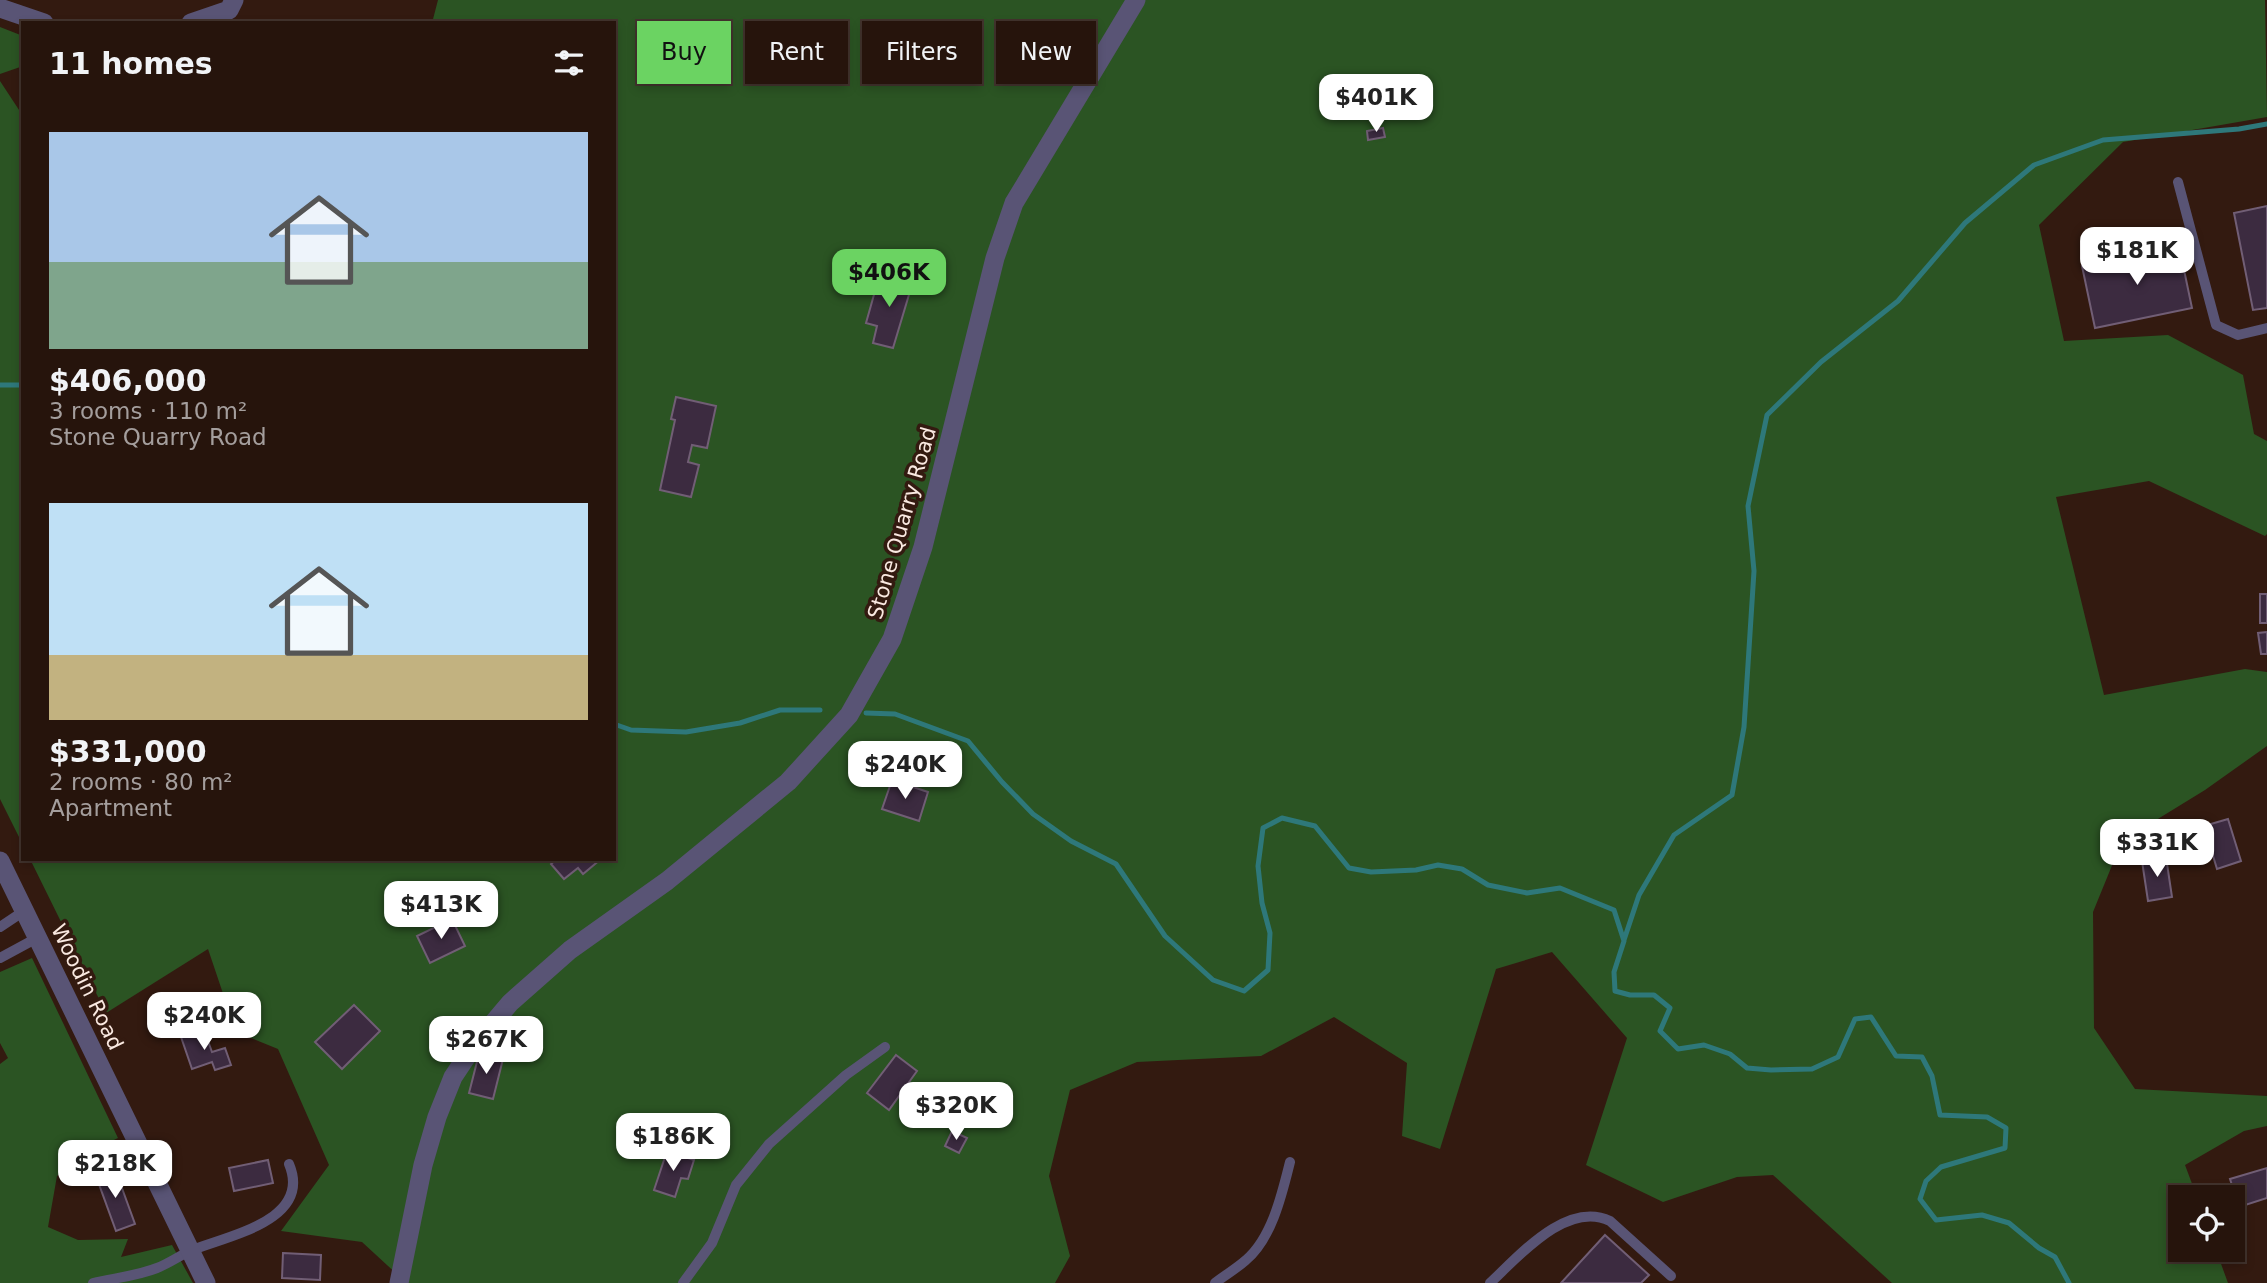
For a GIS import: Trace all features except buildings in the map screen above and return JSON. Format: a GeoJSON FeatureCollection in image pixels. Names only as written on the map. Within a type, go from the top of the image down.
{"type":"FeatureCollection","features":[{"type":"Feature","properties":{"kind":"street"},"geometry":{"type":"LineString","coordinates":[[197,21],[229,10],[234,0]]}},
{"type":"Feature","properties":{"kind":"street","name":"Stone Quarry Road"},"geometry":{"type":"LineString","coordinates":[[399,1283],[423,1165],[437,1117],[453,1077],[473,1047],[510,1003],[570,950],[667,881],[788,782],[849,715],[892,639],[923,547],[995,258],[1014,203],[1136,0]]}},
{"type":"Feature","properties":{"kind":"street"},"geometry":{"type":"LineString","coordinates":[[0,8],[38,21]]}},
{"type":"Feature","properties":{"kind":"street","name":"Woodin Road"},"geometry":{"type":"LineString","coordinates":[[0,861],[206,1283]]}},
{"type":"Feature","properties":{"kind":"lane"},"geometry":{"type":"LineString","coordinates":[[2178,182],[2216,325],[2238,335],[2267,328]]}},
{"type":"Feature","properties":{"kind":"lane"},"geometry":{"type":"LineString","coordinates":[[0,928],[24,911]]}},
{"type":"Feature","properties":{"kind":"lane"},"geometry":{"type":"LineString","coordinates":[[0,958],[37,938]]}},
{"type":"Feature","properties":{"kind":"lane"},"geometry":{"type":"LineString","coordinates":[[683,1283],[712,1243],[737,1185],[769,1144],[846,1075],[885,1047]]}},
{"type":"Feature","properties":{"kind":"lane"},"geometry":{"type":"LineString","coordinates":[[1215,1283],[1248,1259],[1268,1230],[1280,1200],[1290,1162]]}},
{"type":"Feature","properties":{"kind":"lane"},"geometry":{"type":"LineString","coordinates":[[93,1283],[157,1268],[191,1251],[234,1238],[266,1222],[289,1201],[295,1178],[289,1164]]}},
{"type":"Feature","properties":{"kind":"lane"},"geometry":{"type":"LineString","coordinates":[[1490,1283],[1533,1242],[1572,1219],[1587,1215],[1598,1216],[1610,1222],[1671,1276]]}},
{"type":"Feature","properties":{"kind":"green space"},"geometry":{"type":"Polygon","coordinates":[[[438,0],[2265,0],[2267,117],[2123,142],[2039,225],[2064,341],[2168,335],[2243,375],[2254,434],[2267,441],[2265,536],[2149,481],[2056,497],[2104,695],[2245,669],[2267,672],[2267,746],[2205,790],[2122,841],[2093,912],[2094,1028],[2135,1089],[2267,1096],[2267,1126],[2244,1131],[2185,1165],[2192,1185],[2168,1185],[2168,1262],[2220,1262],[2228,1283],[1892,1283],[1773,1175],[1737,1177],[1663,1202],[1586,1165],[1627,1038],[1552,952],[1496,969],[1440,1149],[1402,1136],[1407,1063],[1334,1017],[1261,1056],[1137,1062],[1070,1090],[1049,1176],[1070,1256],[1055,1283],[399,1283],[400,1277],[362,1242],[281,1231],[329,1165],[278,1049],[236,1032],[208,949],[106,1013],[31,861],[616,861],[616,21],[433,21],[438,0]]]}},
{"type":"Feature","properties":{"kind":"green space"},"geometry":{"type":"Polygon","coordinates":[[[0,27],[21,35],[21,67],[0,74],[0,27]]]}},
{"type":"Feature","properties":{"kind":"green space"},"geometry":{"type":"Polygon","coordinates":[[[0,81],[21,113],[21,841],[0,799],[0,81]]]}},
{"type":"Feature","properties":{"kind":"green space"},"geometry":{"type":"Polygon","coordinates":[[[32,958],[118,1138],[81,1156],[57,1176],[48,1227],[78,1240],[128,1239],[121,1257],[172,1245],[193,1283],[0,1283],[0,1064],[8,1058],[0,1043],[0,972],[32,958]]]}},
{"type":"Feature","properties":{"kind":"waterway"},"geometry":{"type":"LineString","coordinates":[[1624,940],[1639,895],[1674,835],[1732,795],[1744,727],[1754,571],[1748,506],[1767,415],[1821,362],[1898,301],[1965,223],[2034,165],[2103,140],[2239,129],[2267,124]]}},
{"type":"Feature","properties":{"kind":"waterway"},"geometry":{"type":"LineString","coordinates":[[0,385],[21,385]]}},
{"type":"Feature","properties":{"kind":"waterway"},"geometry":{"type":"LineString","coordinates":[[616,725],[631,730],[686,732],[740,723],[780,710],[820,710]]}},
{"type":"Feature","properties":{"kind":"waterway"},"geometry":{"type":"LineString","coordinates":[[866,713],[895,714],[968,741],[1033,814],[1071,841],[1116,864],[1165,936],[1213,980],[1244,991],[1268,970],[1270,933],[1262,903],[1258,866],[1263,828],[1282,818],[1315,826],[1349,868],[1371,872],[1416,870],[1438,865],[1462,869],[1488,885],[1527,893],[1560,888],[1614,910],[1624,941],[1614,972],[1615,991],[1630,995],[1654,995],[1670,1008],[1660,1031],[1678,1049],[1704,1045],[1730,1054],[1747,1068],[1812,1069],[1838,1057],[1855,1019],[1871,1017],[1896,1056],[1922,1057],[1932,1076],[1940,1115],[1987,1117],[2006,1128],[2005,1148],[1941,1167],[1926,1181],[1920,1199],[1936,1220],[1982,1215],[2009,1223],[2039,1248],[2055,1257],[2069,1283]]}}]}
